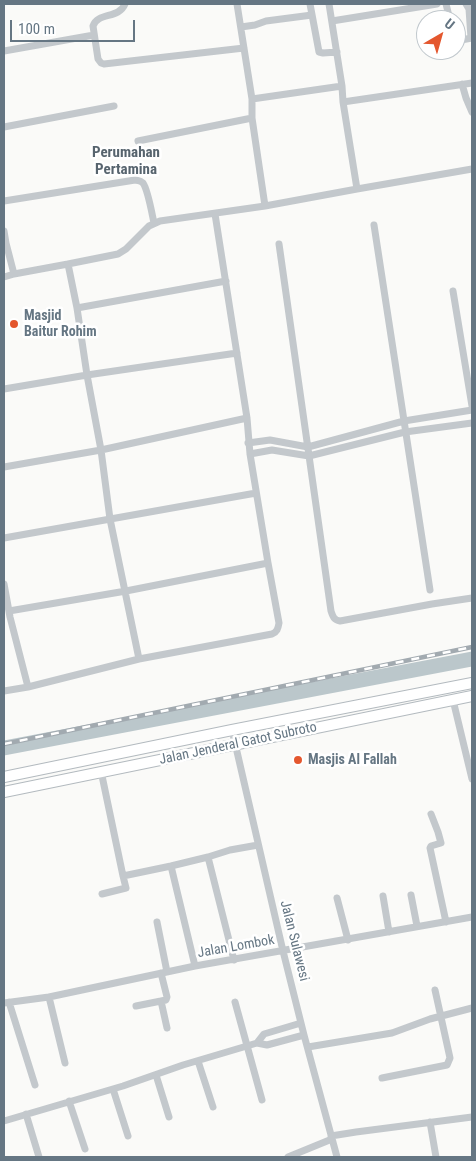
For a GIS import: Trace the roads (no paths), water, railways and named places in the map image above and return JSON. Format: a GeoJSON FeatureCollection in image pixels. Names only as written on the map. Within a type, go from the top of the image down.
{"type":"FeatureCollection","features":[{"type":"Feature","properties":{"kind":"main road","name":"Jalan Jenderal Gatot Subroto"},"geometry":{"type":"LineString","coordinates":[[4,777],[472,683]]}},
{"type":"Feature","properties":{"kind":"main road","name":"Jalan Jenderal Gatot Subroto"},"geometry":{"type":"LineString","coordinates":[[4,792],[472,696]]}},
{"type":"Feature","properties":{"kind":"street"},"geometry":{"type":"LineString","coordinates":[[125,4],[118,13],[98,18],[95,21],[93,26],[94,34],[98,58],[101,63],[244,48]]}},
{"type":"Feature","properties":{"kind":"street"},"geometry":{"type":"LineString","coordinates":[[237,4],[252,99],[252,118],[265,206]]}},
{"type":"Feature","properties":{"kind":"street"},"geometry":{"type":"LineString","coordinates":[[310,4],[319,52],[337,52]]}},
{"type":"Feature","properties":{"kind":"street"},"geometry":{"type":"LineString","coordinates":[[329,4],[357,188]]}},
{"type":"Feature","properties":{"kind":"street"},"geometry":{"type":"LineString","coordinates":[[332,21],[437,4]]}},
{"type":"Feature","properties":{"kind":"street"},"geometry":{"type":"LineString","coordinates":[[466,4],[472,38]]}},
{"type":"Feature","properties":{"kind":"street"},"geometry":{"type":"LineString","coordinates":[[241,28],[266,21],[312,15]]}},
{"type":"Feature","properties":{"kind":"street"},"geometry":{"type":"LineString","coordinates":[[4,51],[94,34]]}},
{"type":"Feature","properties":{"kind":"street"},"geometry":{"type":"LineString","coordinates":[[343,102],[472,83]]}},
{"type":"Feature","properties":{"kind":"street"},"geometry":{"type":"LineString","coordinates":[[462,84],[472,112]]}},
{"type":"Feature","properties":{"kind":"street"},"geometry":{"type":"LineString","coordinates":[[252,99],[342,86]]}},
{"type":"Feature","properties":{"kind":"street"},"geometry":{"type":"LineString","coordinates":[[4,127],[114,106]]}},
{"type":"Feature","properties":{"kind":"street"},"geometry":{"type":"LineString","coordinates":[[138,141],[252,118]]}},
{"type":"Feature","properties":{"kind":"street"},"geometry":{"type":"LineString","coordinates":[[4,276],[118,254],[126,249],[149,226],[160,221],[265,206],[357,188],[472,169]]}},
{"type":"Feature","properties":{"kind":"street"},"geometry":{"type":"LineString","coordinates":[[4,201],[139,181],[145,189],[154,223]]}},
{"type":"Feature","properties":{"kind":"street"},"geometry":{"type":"LineString","coordinates":[[4,691],[28,687],[139,659],[272,634],[278,629],[248,443],[247,418],[215,214]]}},
{"type":"Feature","properties":{"kind":"street"},"geometry":{"type":"LineString","coordinates":[[374,225],[430,590]]}},
{"type":"Feature","properties":{"kind":"street"},"geometry":{"type":"LineString","coordinates":[[4,231],[5,244],[14,274]]}},
{"type":"Feature","properties":{"kind":"street"},"geometry":{"type":"LineString","coordinates":[[279,244],[308,456],[334,618],[336,621],[340,621],[472,598]]}},
{"type":"Feature","properties":{"kind":"street"},"geometry":{"type":"LineString","coordinates":[[68,264],[78,308],[110,519],[139,659]]}},
{"type":"Feature","properties":{"kind":"street"},"geometry":{"type":"LineString","coordinates":[[78,308],[226,281]]}},
{"type":"Feature","properties":{"kind":"street"},"geometry":{"type":"LineString","coordinates":[[453,291],[472,406]]}},
{"type":"Feature","properties":{"kind":"street"},"geometry":{"type":"LineString","coordinates":[[4,389],[237,353]]}},
{"type":"Feature","properties":{"kind":"street"},"geometry":{"type":"LineString","coordinates":[[248,443],[270,440],[308,447],[404,421],[472,410]]}},
{"type":"Feature","properties":{"kind":"street"},"geometry":{"type":"LineString","coordinates":[[4,467],[101,450],[247,418]]}},
{"type":"Feature","properties":{"kind":"street"},"geometry":{"type":"LineString","coordinates":[[250,454],[272,450],[308,456],[405,432],[472,423]]}},
{"type":"Feature","properties":{"kind":"street"},"geometry":{"type":"LineString","coordinates":[[4,538],[256,493]]}},
{"type":"Feature","properties":{"kind":"street"},"geometry":{"type":"LineString","coordinates":[[8,615],[268,563]]}},
{"type":"Feature","properties":{"kind":"street"},"geometry":{"type":"LineString","coordinates":[[4,584],[8,615],[28,687]]}},
{"type":"Feature","properties":{"kind":"street"},"geometry":{"type":"LineString","coordinates":[[453,700],[472,779]]}},
{"type":"Feature","properties":{"kind":"street","name":"Jalan Sulawesi"},"geometry":{"type":"LineString","coordinates":[[232,730],[283,951],[337,1157]]}},
{"type":"Feature","properties":{"kind":"street"},"geometry":{"type":"LineString","coordinates":[[102,772],[126,888],[102,894]]}},
{"type":"Feature","properties":{"kind":"street"},"geometry":{"type":"LineString","coordinates":[[431,814],[441,843],[430,848],[446,922]]}},
{"type":"Feature","properties":{"kind":"street"},"geometry":{"type":"LineString","coordinates":[[123,876],[258,845]]}},
{"type":"Feature","properties":{"kind":"street"},"geometry":{"type":"LineString","coordinates":[[208,857],[234,960]]}},
{"type":"Feature","properties":{"kind":"street"},"geometry":{"type":"LineString","coordinates":[[171,866],[195,966]]}},
{"type":"Feature","properties":{"kind":"street"},"geometry":{"type":"LineString","coordinates":[[383,896],[389,932]]}},
{"type":"Feature","properties":{"kind":"street"},"geometry":{"type":"LineString","coordinates":[[411,896],[417,926]]}},
{"type":"Feature","properties":{"kind":"street"},"geometry":{"type":"LineString","coordinates":[[337,898],[348,940]]}},
{"type":"Feature","properties":{"kind":"street","name":"Jalan Lombok"},"geometry":{"type":"LineString","coordinates":[[7,1002],[49,997],[195,966],[472,917]]}},
{"type":"Feature","properties":{"kind":"street"},"geometry":{"type":"LineString","coordinates":[[136,1006],[166,1000],[167,997],[157,922]]}},
{"type":"Feature","properties":{"kind":"street"},"geometry":{"type":"LineString","coordinates":[[382,1078],[447,1065],[450,1058],[436,990]]}},
{"type":"Feature","properties":{"kind":"street"},"geometry":{"type":"LineString","coordinates":[[49,997],[66,1064]]}},
{"type":"Feature","properties":{"kind":"street"},"geometry":{"type":"LineString","coordinates":[[161,1001],[167,1028]]}},
{"type":"Feature","properties":{"kind":"street"},"geometry":{"type":"LineString","coordinates":[[7,1002],[35,1085]]}},
{"type":"Feature","properties":{"kind":"street"},"geometry":{"type":"LineString","coordinates":[[236,1002],[262,1100]]}},
{"type":"Feature","properties":{"kind":"street"},"geometry":{"type":"LineString","coordinates":[[308,1047],[392,1033],[440,1016],[472,1008]]}},
{"type":"Feature","properties":{"kind":"street"},"geometry":{"type":"LineString","coordinates":[[257,1043],[264,1034],[301,1023]]}},
{"type":"Feature","properties":{"kind":"street"},"geometry":{"type":"LineString","coordinates":[[4,1121],[113,1089],[257,1043],[267,1045],[304,1035]]}},
{"type":"Feature","properties":{"kind":"street"},"geometry":{"type":"LineString","coordinates":[[198,1061],[213,1107]]}},
{"type":"Feature","properties":{"kind":"street"},"geometry":{"type":"LineString","coordinates":[[156,1075],[169,1117]]}},
{"type":"Feature","properties":{"kind":"street"},"geometry":{"type":"LineString","coordinates":[[113,1089],[128,1136]]}},
{"type":"Feature","properties":{"kind":"street"},"geometry":{"type":"LineString","coordinates":[[69,1102],[85,1149]]}},
{"type":"Feature","properties":{"kind":"street"},"geometry":{"type":"LineString","coordinates":[[26,1114],[40,1157]]}},
{"type":"Feature","properties":{"kind":"street"},"geometry":{"type":"LineString","coordinates":[[288,1157],[332,1138],[356,1132],[472,1117]]}},
{"type":"Feature","properties":{"kind":"street"},"geometry":{"type":"LineString","coordinates":[[430,1122],[436,1157]]}},
{"type":"Feature","properties":{"kind":"waterway"},"geometry":{"type":"LineString","coordinates":[[4,748],[472,659]]}},
{"type":"Feature","properties":{"kind":"railway"},"geometry":{"type":"LineString","coordinates":[[4,744],[472,647]]}},
{"type":"Feature","properties":{"kind":"place","name":"Masjid Baitur Rohim"},"geometry":{"type":"Point","coordinates":[14,324]}},
{"type":"Feature","properties":{"kind":"place","name":"Masjis Al Fallah"},"geometry":{"type":"Point","coordinates":[298,760]}},
{"type":"Feature","properties":{"kind":"district","name":"Perumahan Pertamina"},"geometry":{"type":"Point","coordinates":[126,162]}}]}
